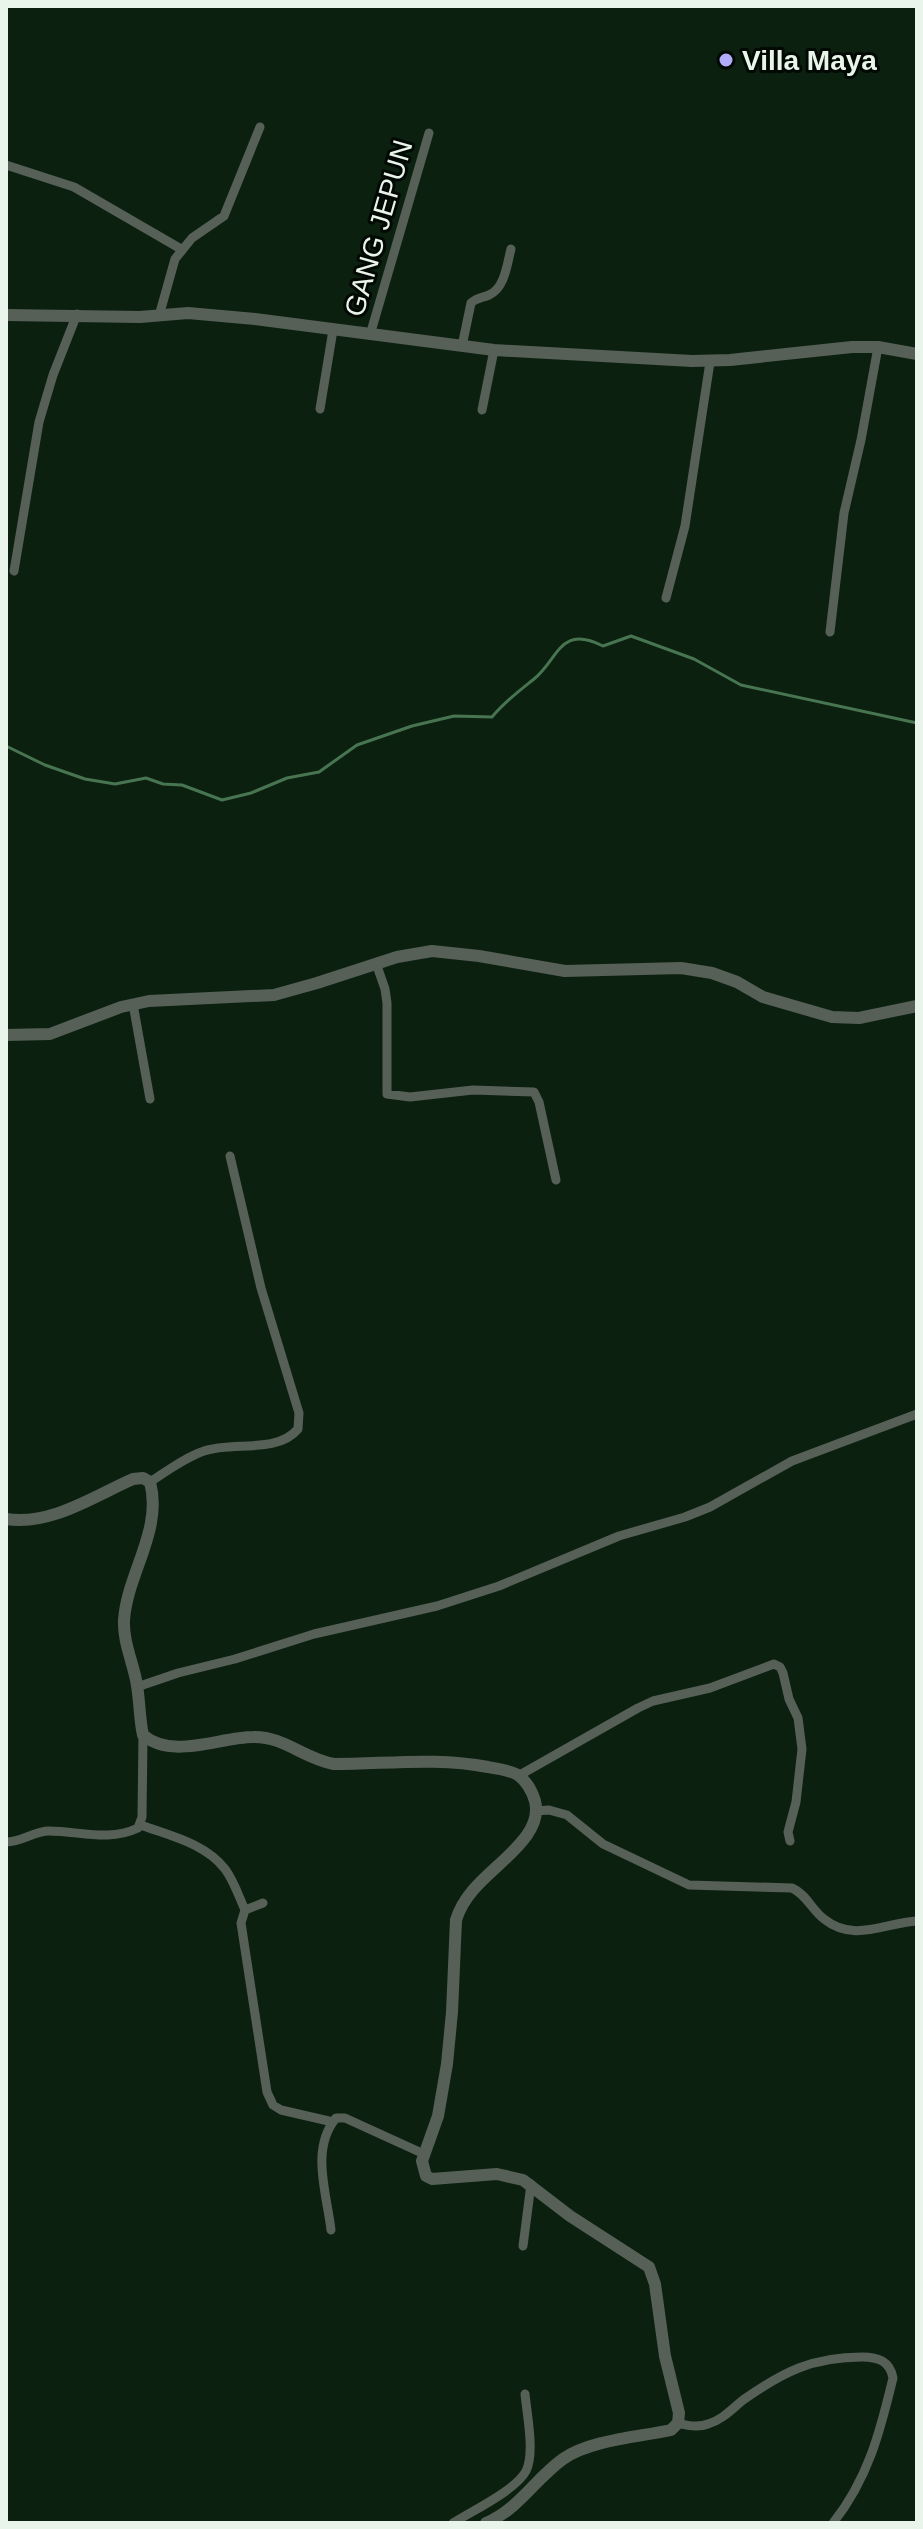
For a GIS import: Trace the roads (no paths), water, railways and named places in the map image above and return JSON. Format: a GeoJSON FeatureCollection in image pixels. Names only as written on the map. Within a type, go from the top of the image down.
{"type":"FeatureCollection","features":[{"type":"Feature","properties":{"kind":"street"},"geometry":{"type":"LineString","coordinates":[[159,316],[171,271],[181,249],[224,216],[260,127]]}},
{"type":"Feature","properties":{"kind":"street","name":"GANG JEPUN"},"geometry":{"type":"LineString","coordinates":[[370,335],[429,133]]}},
{"type":"Feature","properties":{"kind":"street"},"geometry":{"type":"LineString","coordinates":[[6,165],[74,187],[181,249]]}},
{"type":"Feature","properties":{"kind":"street"},"geometry":{"type":"LineString","coordinates":[[462,346],[471,303],[490,295],[499,287],[511,249]]}},
{"type":"Feature","properties":{"kind":"street"},"geometry":{"type":"LineString","coordinates":[[6,315],[159,316],[188,313],[494,350],[710,362],[822,349],[878,347],[917,354]]}},
{"type":"Feature","properties":{"kind":"street"},"geometry":{"type":"LineString","coordinates":[[14,571],[39,422],[77,314]]}},
{"type":"Feature","properties":{"kind":"street"},"geometry":{"type":"LineString","coordinates":[[320,409],[333,330]]}},
{"type":"Feature","properties":{"kind":"street"},"geometry":{"type":"LineString","coordinates":[[830,632],[844,513],[878,347]]}},
{"type":"Feature","properties":{"kind":"street"},"geometry":{"type":"LineString","coordinates":[[482,410],[494,350]]}},
{"type":"Feature","properties":{"kind":"street"},"geometry":{"type":"LineString","coordinates":[[666,598],[685,526],[710,362]]}},
{"type":"Feature","properties":{"kind":"street"},"geometry":{"type":"LineString","coordinates":[[6,1035],[50,1034],[133,1004],[192,997],[262,997],[376,963],[432,951],[469,954],[565,971],[681,968],[727,977],[763,997],[832,1017],[859,1018],[917,1006]]}},
{"type":"Feature","properties":{"kind":"street"},"geometry":{"type":"LineString","coordinates":[[376,963],[387,1003],[387,1094],[410,1097],[473,1090],[534,1092],[539,1102],[556,1180]]}},
{"type":"Feature","properties":{"kind":"street"},"geometry":{"type":"LineString","coordinates":[[133,1004],[150,1099]]}},
{"type":"Feature","properties":{"kind":"street"},"geometry":{"type":"LineString","coordinates":[[150,1482],[205,1451],[237,1445],[274,1444],[298,1429],[299,1413],[261,1288],[230,1156]]}},
{"type":"Feature","properties":{"kind":"street"},"geometry":{"type":"LineString","coordinates":[[137,1687],[314,1634],[437,1606],[499,1586],[619,1536],[710,1507],[792,1461],[917,1414]]}},
{"type":"Feature","properties":{"kind":"street"},"geometry":{"type":"LineString","coordinates":[[6,1519],[32,1519],[69,1510],[133,1479],[143,1478],[150,1482]]}},
{"type":"Feature","properties":{"kind":"street"},"geometry":{"type":"LineString","coordinates":[[141,1825],[143,1735],[124,1623],[144,1552],[153,1502],[150,1482]]}},
{"type":"Feature","properties":{"kind":"street"},"geometry":{"type":"LineString","coordinates":[[518,1776],[653,1701],[724,1684],[774,1664],[783,1673],[801,1737],[798,1787],[788,1832],[790,1841]]}},
{"type":"Feature","properties":{"kind":"street"},"geometry":{"type":"LineString","coordinates":[[143,1735],[160,1745],[263,1736],[282,1740],[325,1762],[374,1764],[446,1761],[495,1768],[518,1776],[531,1790],[536,1811],[525,1838],[474,1889],[459,1912],[455,1933],[449,2049],[438,2116],[422,2161],[424,2171],[432,2179],[497,2174],[517,2178],[531,2184],[558,2207],[649,2267],[679,2413],[678,2423],[671,2430],[590,2446],[565,2457],[515,2505],[486,2523]]}},
{"type":"Feature","properties":{"kind":"street"},"geometry":{"type":"LineString","coordinates":[[536,1811],[549,1810],[567,1815],[603,1844],[689,1885],[792,1888],[821,1918],[848,1931],[865,1931],[917,1921]]}},
{"type":"Feature","properties":{"kind":"street"},"geometry":{"type":"LineString","coordinates":[[6,1842],[20,1841],[48,1831],[96,1836],[121,1834],[141,1825],[186,1841],[217,1861],[226,1870],[245,1910],[241,1923],[260,2056],[270,2100],[281,2110],[333,2122]]}},
{"type":"Feature","properties":{"kind":"street"},"geometry":{"type":"LineString","coordinates":[[245,1910],[263,1903]]}},
{"type":"Feature","properties":{"kind":"street"},"geometry":{"type":"LineString","coordinates":[[331,2230],[322,2166],[325,2136],[333,2122],[341,2117],[424,2154]]}},
{"type":"Feature","properties":{"kind":"street"},"geometry":{"type":"LineString","coordinates":[[523,2246],[531,2184]]}},
{"type":"Feature","properties":{"kind":"street"},"geometry":{"type":"LineString","coordinates":[[678,2423],[706,2425],[719,2419],[765,2384],[794,2368],[848,2357],[876,2357],[884,2361],[892,2370],[893,2378],[875,2446],[861,2482],[833,2523]]}},
{"type":"Feature","properties":{"kind":"street"},"geometry":{"type":"LineString","coordinates":[[453,2523],[508,2488],[528,2468],[530,2436],[525,2394]]}},
{"type":"Feature","properties":{"kind":"waterway"},"geometry":{"type":"LineString","coordinates":[[6,746],[45,765],[85,779],[115,784],[146,778],[163,784],[182,785],[222,800],[251,793],[287,778],[319,772],[357,745],[412,726],[454,716],[492,717],[534,679],[568,642],[588,640],[603,646],[631,636],[694,659],[741,685],[917,723]]}},
{"type":"Feature","properties":{"kind":"place","name":"Villa Maya"},"geometry":{"type":"Point","coordinates":[726,60]}}]}
